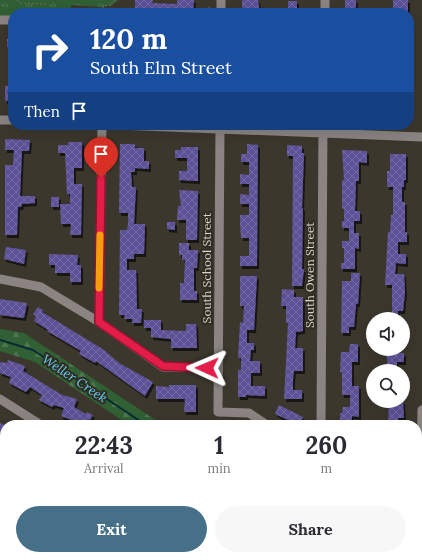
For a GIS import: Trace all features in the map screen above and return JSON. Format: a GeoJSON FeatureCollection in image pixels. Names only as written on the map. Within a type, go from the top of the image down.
{"type":"FeatureCollection","features":[{"type":"Feature","properties":{"kind":"street"},"geometry":{"type":"LineString","coordinates":[[99,322],[102,130]]}},
{"type":"Feature","properties":{"kind":"street","name":"South School Street"},"geometry":{"type":"LineString","coordinates":[[220,130],[218,412],[249,413],[260,420]]}},
{"type":"Feature","properties":{"kind":"street","name":"South Owen Street"},"geometry":{"type":"LineString","coordinates":[[321,420],[323,130]]}},
{"type":"Feature","properties":{"kind":"street"},"geometry":{"type":"LineString","coordinates":[[335,130],[422,137]]}},
{"type":"Feature","properties":{"kind":"street"},"geometry":{"type":"LineString","coordinates":[[0,279],[41,287],[99,322],[163,366],[218,368]]}},
{"type":"Feature","properties":{"kind":"street"},"geometry":{"type":"LineString","coordinates":[[0,399],[33,420]]}},
{"type":"Feature","properties":{"kind":"street"},"geometry":{"type":"LineString","coordinates":[[422,410],[422,420]]}},
{"type":"Feature","properties":{"kind":"path"},"geometry":{"type":"LineString","coordinates":[[18,0],[20,3],[45,4],[45,1]]}},
{"type":"Feature","properties":{"kind":"path"},"geometry":{"type":"LineString","coordinates":[[103,8],[103,6],[112,4],[112,2],[118,0]]}},
{"type":"Feature","properties":{"kind":"green space"},"geometry":{"type":"Polygon","coordinates":[[[0,0],[118,0],[112,5],[101,7],[71,5],[71,8],[8,8],[8,18],[0,17],[0,0]]]}},
{"type":"Feature","properties":{"kind":"green space"},"geometry":{"type":"Polygon","coordinates":[[[54,0],[108,0],[100,3],[54,0]]]}},
{"type":"Feature","properties":{"kind":"green space","name":"Weller Creek"},"geometry":{"type":"Polygon","coordinates":[[[0,329],[24,333],[155,420],[122,420],[35,362],[0,351],[0,329]]]}},
{"type":"Feature","properties":{"kind":"building"},"geometry":{"type":"Polygon","coordinates":[[[135,0],[153,0],[152,3],[177,4],[177,0],[194,0],[193,8],[135,8],[135,0]]]}},
{"type":"Feature","properties":{"kind":"building"},"geometry":{"type":"Polygon","coordinates":[[[242,0],[258,0],[259,8],[242,8],[242,0]]]}},
{"type":"Feature","properties":{"kind":"building"},"geometry":{"type":"Polygon","coordinates":[[[345,0],[356,0],[356,8],[345,8],[345,0]]]}},
{"type":"Feature","properties":{"kind":"building"},"geometry":{"type":"Polygon","coordinates":[[[393,0],[408,0],[408,8],[393,8],[393,0]]]}},
{"type":"Feature","properties":{"kind":"building"},"geometry":{"type":"Polygon","coordinates":[[[288,1],[297,1],[297,8],[288,8],[288,1]]]}},
{"type":"Feature","properties":{"kind":"building"},"geometry":{"type":"Polygon","coordinates":[[[5,86],[8,86],[8,101],[5,101],[5,86]]]}},
{"type":"Feature","properties":{"kind":"building"},"geometry":{"type":"Polygon","coordinates":[[[5,139],[30,140],[29,151],[22,151],[20,196],[35,196],[35,203],[22,204],[21,207],[18,207],[17,235],[5,235],[5,165],[13,165],[14,150],[5,150],[5,139]]]}},
{"type":"Feature","properties":{"kind":"building"},"geometry":{"type":"Polygon","coordinates":[[[68,142],[82,142],[82,168],[74,168],[74,184],[82,184],[81,235],[70,235],[71,224],[61,224],[60,204],[70,204],[70,194],[67,194],[65,153],[58,153],[58,145],[68,145],[68,142]]]}},
{"type":"Feature","properties":{"kind":"building"},"geometry":{"type":"Polygon","coordinates":[[[120,144],[135,144],[135,148],[144,148],[144,161],[149,161],[149,169],[135,168],[135,172],[131,172],[132,187],[136,187],[134,224],[145,224],[144,254],[134,254],[134,259],[127,259],[127,270],[136,270],[137,309],[142,309],[141,323],[132,323],[132,319],[124,319],[125,315],[119,315],[120,230],[127,230],[128,224],[128,213],[119,213],[120,144]]]}},
{"type":"Feature","properties":{"kind":"building"},"geometry":{"type":"Polygon","coordinates":[[[247,144],[258,145],[257,266],[240,266],[240,256],[249,256],[249,238],[241,238],[240,225],[240,215],[249,215],[249,204],[240,204],[240,194],[249,195],[249,184],[240,184],[240,174],[249,175],[249,162],[241,162],[241,154],[247,154],[247,144]]]}},
{"type":"Feature","properties":{"kind":"building"},"geometry":{"type":"Polygon","coordinates":[[[287,145],[302,146],[302,153],[304,153],[302,269],[304,269],[302,286],[292,286],[293,156],[287,156],[287,145]]]}},
{"type":"Feature","properties":{"kind":"building"},"geometry":{"type":"Polygon","coordinates":[[[181,147],[198,147],[198,181],[179,180],[179,171],[187,171],[187,158],[175,158],[175,150],[181,150],[181,147]]]}},
{"type":"Feature","properties":{"kind":"building"},"geometry":{"type":"Polygon","coordinates":[[[342,150],[367,151],[367,163],[359,162],[359,181],[356,181],[355,211],[360,211],[360,221],[354,221],[354,233],[359,233],[359,249],[355,248],[355,269],[341,269],[341,263],[344,263],[344,248],[342,248],[342,241],[349,241],[349,228],[342,228],[342,221],[344,221],[344,209],[342,208],[342,180],[344,180],[342,150]]]}},
{"type":"Feature","properties":{"kind":"building"},"geometry":{"type":"Polygon","coordinates":[[[390,154],[406,154],[406,180],[404,180],[404,187],[402,187],[402,202],[405,202],[405,232],[407,232],[407,242],[398,242],[398,254],[406,254],[406,264],[396,263],[395,274],[404,274],[405,292],[403,311],[398,312],[392,312],[392,285],[385,285],[388,232],[390,232],[391,215],[393,215],[393,187],[387,187],[387,171],[390,171],[390,154]]]}},
{"type":"Feature","properties":{"kind":"building"},"geometry":{"type":"Polygon","coordinates":[[[179,190],[198,191],[197,240],[186,240],[186,220],[177,220],[178,206],[181,206],[179,190]]]}},
{"type":"Feature","properties":{"kind":"building"},"geometry":{"type":"Polygon","coordinates":[[[51,197],[59,197],[59,207],[51,207],[51,197]]]}},
{"type":"Feature","properties":{"kind":"building"},"geometry":{"type":"Polygon","coordinates":[[[167,222],[175,222],[175,230],[167,229],[167,222]]]}},
{"type":"Feature","properties":{"kind":"building"},"geometry":{"type":"Polygon","coordinates":[[[179,243],[189,243],[189,250],[198,250],[197,268],[194,268],[194,291],[197,291],[197,300],[180,300],[180,283],[184,283],[185,260],[182,260],[182,255],[179,255],[179,243]]]}},
{"type":"Feature","properties":{"kind":"building"},"geometry":{"type":"Polygon","coordinates":[[[6,247],[26,250],[24,264],[4,259],[6,247]]]}},
{"type":"Feature","properties":{"kind":"building"},"geometry":{"type":"Polygon","coordinates":[[[49,254],[78,255],[77,265],[81,265],[81,282],[70,282],[70,273],[55,273],[55,265],[49,265],[49,254]]]}},
{"type":"Feature","properties":{"kind":"building"},"geometry":{"type":"Polygon","coordinates":[[[351,273],[360,273],[358,304],[356,304],[354,327],[349,327],[349,333],[341,333],[342,281],[351,281],[351,273]]]}},
{"type":"Feature","properties":{"kind":"building"},"geometry":{"type":"Polygon","coordinates":[[[240,276],[257,276],[254,330],[247,330],[247,343],[254,343],[254,350],[251,350],[250,361],[260,361],[260,373],[251,373],[251,386],[265,386],[265,396],[246,395],[246,397],[238,397],[238,370],[241,370],[241,358],[238,358],[240,322],[243,323],[244,306],[240,306],[240,276]]]}},
{"type":"Feature","properties":{"kind":"building"},"geometry":{"type":"Polygon","coordinates":[[[282,289],[294,290],[294,297],[303,297],[303,331],[296,332],[295,348],[303,348],[303,371],[294,371],[293,379],[293,390],[302,390],[302,399],[284,399],[288,323],[286,323],[286,306],[281,306],[282,289]]]}},
{"type":"Feature","properties":{"kind":"building"},"geometry":{"type":"Polygon","coordinates":[[[0,299],[27,303],[24,318],[0,315],[0,299]]]}},
{"type":"Feature","properties":{"kind":"building"},"geometry":{"type":"Polygon","coordinates":[[[38,307],[43,310],[42,312],[104,350],[119,363],[153,382],[145,396],[96,361],[95,363],[79,354],[81,351],[47,331],[48,330],[34,321],[36,316],[33,314],[38,307]]]}},
{"type":"Feature","properties":{"kind":"building"},"geometry":{"type":"Polygon","coordinates":[[[144,320],[161,320],[161,330],[186,331],[186,324],[196,324],[197,348],[171,348],[171,339],[151,337],[151,328],[144,328],[144,320]]]}},
{"type":"Feature","properties":{"kind":"building"},"geometry":{"type":"Polygon","coordinates":[[[350,344],[358,344],[358,362],[352,362],[352,386],[359,386],[359,417],[352,416],[352,420],[340,420],[340,413],[342,413],[343,407],[350,407],[350,395],[342,395],[342,372],[340,372],[341,352],[349,352],[350,344]]]}},
{"type":"Feature","properties":{"kind":"building"},"geometry":{"type":"Polygon","coordinates":[[[387,356],[404,356],[404,362],[387,364],[387,356]]]}},
{"type":"Feature","properties":{"kind":"building"},"geometry":{"type":"Polygon","coordinates":[[[8,360],[25,366],[23,371],[62,395],[77,399],[74,407],[86,414],[87,412],[93,415],[90,420],[72,420],[61,416],[64,408],[54,405],[52,407],[39,400],[42,395],[30,387],[26,392],[9,383],[11,377],[0,373],[0,362],[7,363],[8,360]]]}},
{"type":"Feature","properties":{"kind":"building"},"geometry":{"type":"Polygon","coordinates":[[[169,385],[196,385],[196,412],[184,412],[185,399],[156,399],[156,386],[169,387],[169,385]]]}},
{"type":"Feature","properties":{"kind":"building"},"geometry":{"type":"Polygon","coordinates":[[[279,405],[303,417],[302,420],[288,420],[275,414],[279,405]]]}},
{"type":"Feature","properties":{"kind":"building"},"geometry":{"type":"Polygon","coordinates":[[[389,408],[403,408],[404,418],[398,418],[398,420],[388,420],[389,408]]]}},
{"type":"Feature","properties":{"kind":"waterway","name":"Weller Creek"},"geometry":{"type":"LineString","coordinates":[[0,340],[33,350],[138,420]]}},
{"type":"Feature","properties":{"kind":"slow traffic"},"geometry":{"type":"LineString","coordinates":[[99,288],[100,235]]}},
{"type":"Feature","properties":{"kind":"route"},"geometry":{"type":"LineString","coordinates":[[101,178],[99,322],[163,366],[207,368]]}}]}
